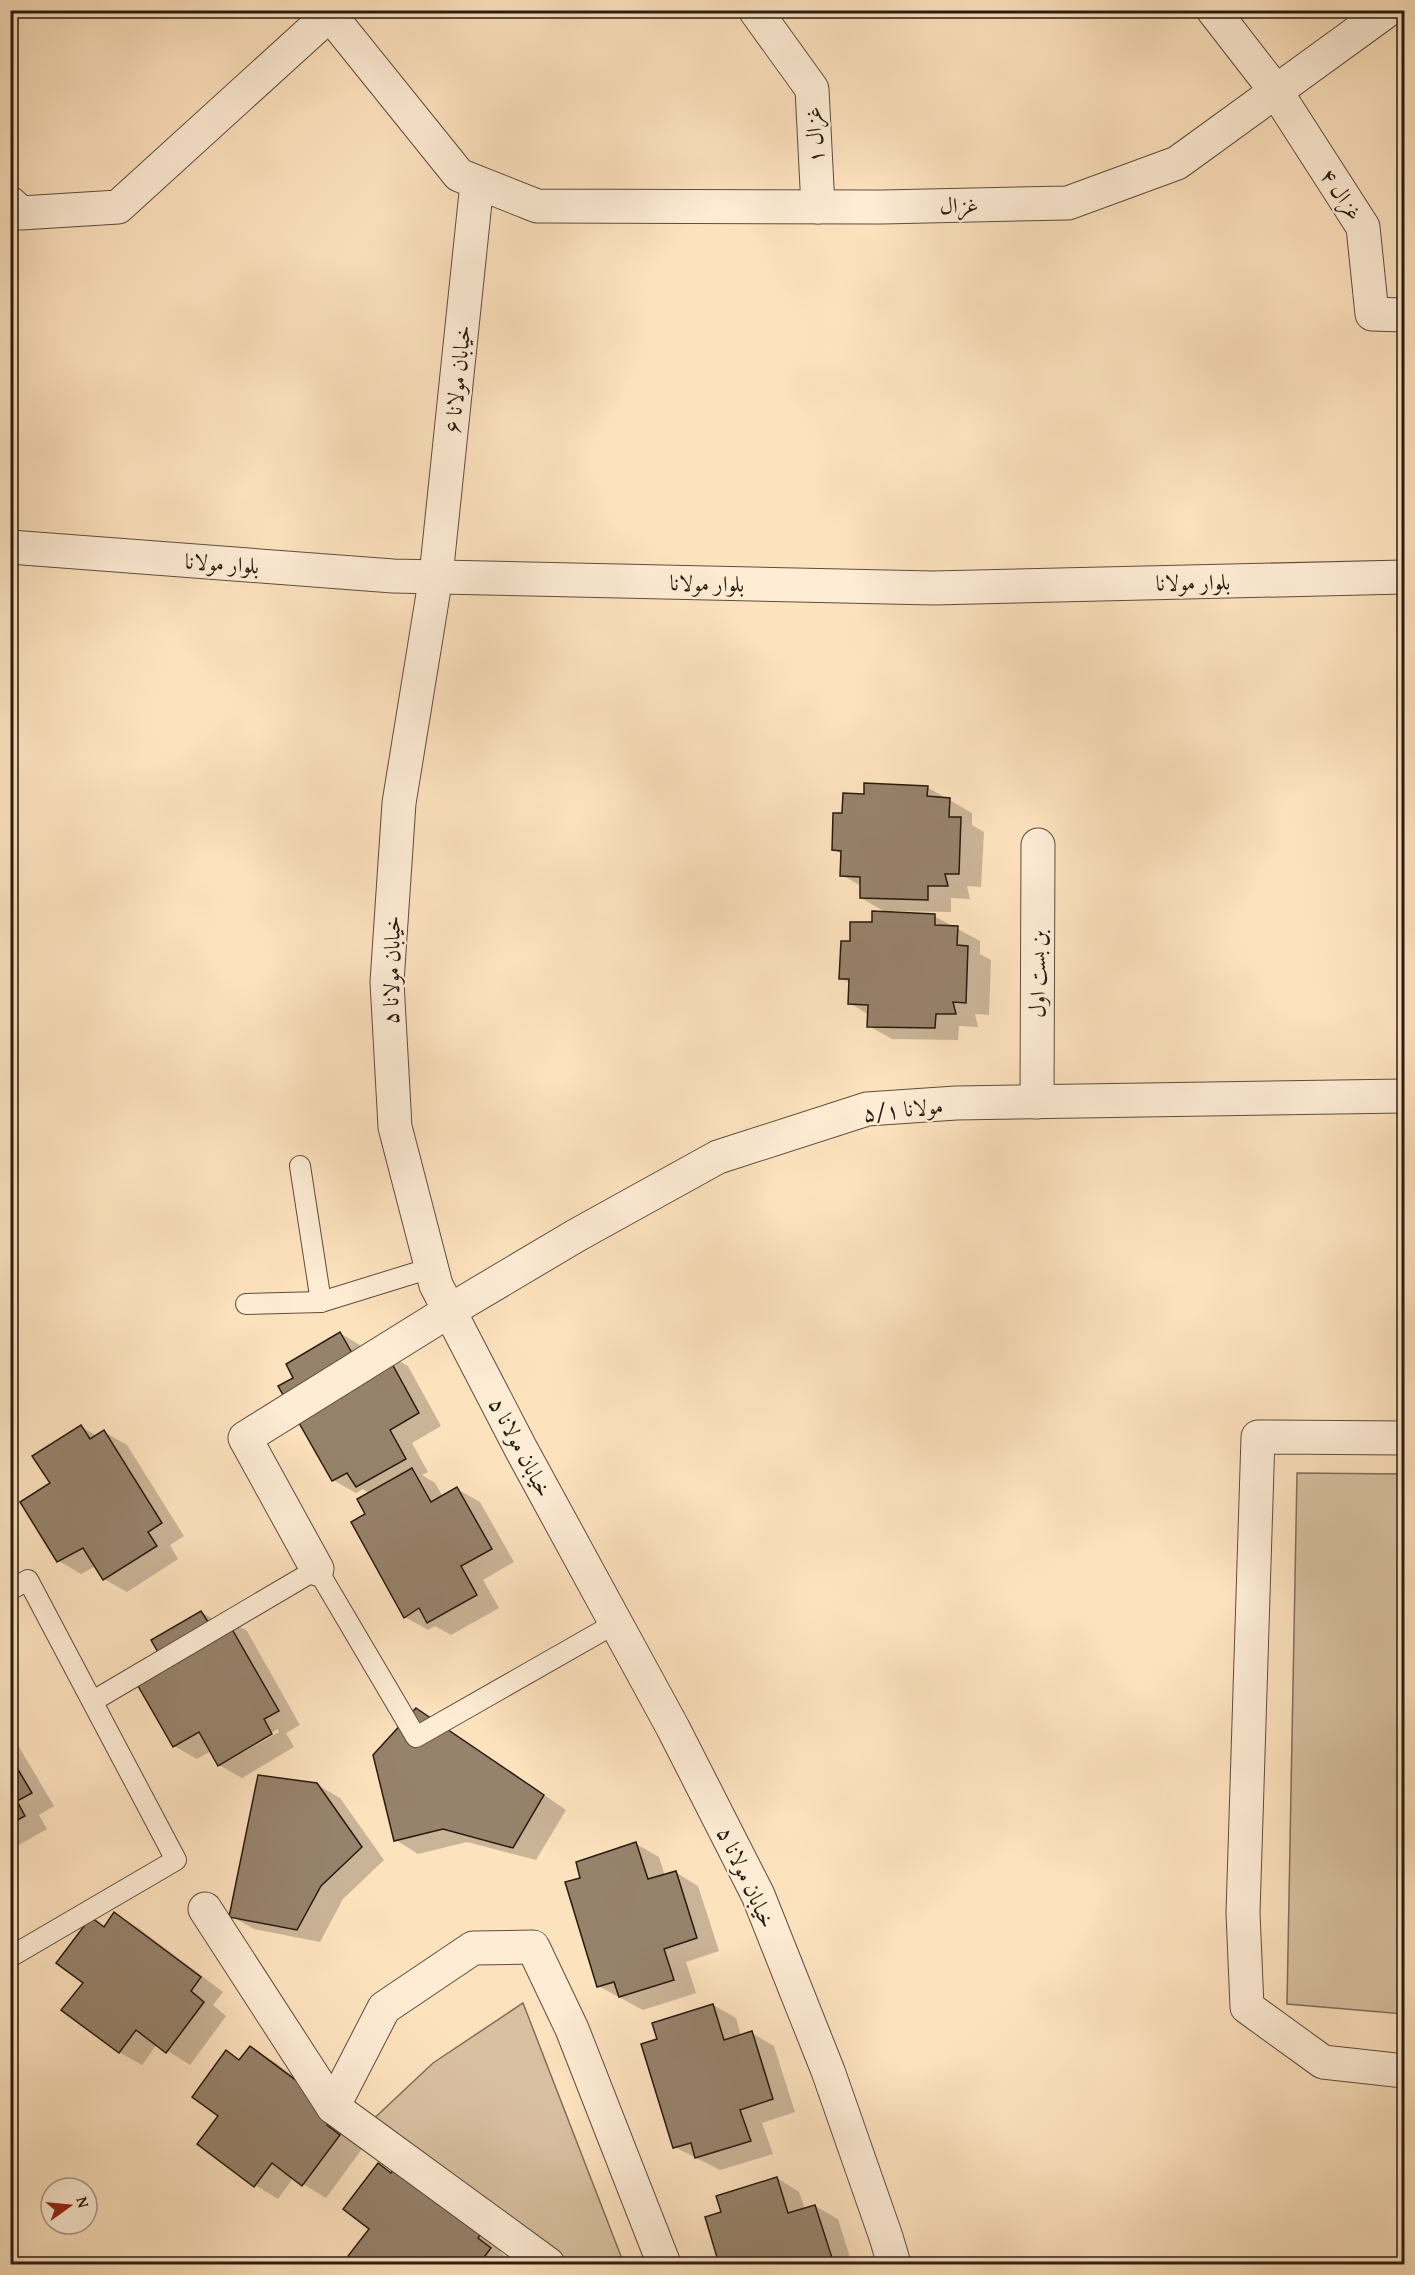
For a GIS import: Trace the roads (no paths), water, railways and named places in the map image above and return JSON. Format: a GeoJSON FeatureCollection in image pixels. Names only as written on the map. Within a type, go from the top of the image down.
{"type":"FeatureCollection","features":[{"type":"Feature","properties":{"kind":"street","name":"غزال ۱"},"geometry":{"type":"LineString","coordinates":[[755,10],[812,89],[818,207]]}},
{"type":"Feature","properties":{"kind":"street"},"geometry":{"type":"LineString","coordinates":[[1212,10],[1275,90]]}},
{"type":"Feature","properties":{"kind":"street","name":"غزال"},"geometry":{"type":"LineString","coordinates":[[327,13],[459,175],[477,183],[537,206],[818,207],[1068,203],[1177,163],[1388,10]]}},
{"type":"Feature","properties":{"kind":"street"},"geometry":{"type":"LineString","coordinates":[[10,203],[21,213],[118,207],[327,13]]}},
{"type":"Feature","properties":{"kind":"street","name":"غزال ۴"},"geometry":{"type":"LineString","coordinates":[[1275,90],[1363,227],[1372,314],[1404,315]]}},
{"type":"Feature","properties":{"kind":"street","name":"خیابان مولانا ۶"},"geometry":{"type":"LineString","coordinates":[[436,576],[477,183]]}},
{"type":"Feature","properties":{"kind":"street","name":"بلوار مولانا"},"geometry":{"type":"LineString","coordinates":[[10,547],[393,576],[933,588],[1404,577]]}},
{"type":"Feature","properties":{"kind":"street","name":"خیابان مولانا ۵"},"geometry":{"type":"LineString","coordinates":[[436,576],[399,803],[387,982],[394,1127],[431,1268],[436,1285],[449,1311],[673,1728],[758,1895],[828,2070],[894,2265]]}},
{"type":"Feature","properties":{"kind":"street","name":"بن بست اول"},"geometry":{"type":"LineString","coordinates":[[1037,1102],[1038,845]]}},
{"type":"Feature","properties":{"kind":"street","name":"مولانا ۵/۱"},"geometry":{"type":"LineString","coordinates":[[317,1569],[245,1437],[577,1235],[718,1157],[867,1109],[956,1103],[1404,1096]]}},
{"type":"Feature","properties":{"kind":"street"},"geometry":{"type":"LineString","coordinates":[[1404,1438],[1258,1437],[1243,1913],[1247,2007],[1323,2062],[1404,2071]]}},
{"type":"Feature","properties":{"kind":"street"},"geometry":{"type":"LineString","coordinates":[[205,1909],[333,2107],[548,2265]]}},
{"type":"Feature","properties":{"kind":"street"},"geometry":{"type":"LineString","coordinates":[[333,2107],[384,2008],[472,1948],[533,1947],[572,2029],[664,2265]]}},
{"type":"Feature","properties":{"kind":"lane"},"geometry":{"type":"LineString","coordinates":[[300,1166],[321,1302]]}},
{"type":"Feature","properties":{"kind":"lane"},"geometry":{"type":"LineString","coordinates":[[246,1304],[321,1302],[431,1268]]}},
{"type":"Feature","properties":{"kind":"lane"},"geometry":{"type":"LineString","coordinates":[[93,1701],[317,1569],[416,1737],[616,1623]]}},
{"type":"Feature","properties":{"kind":"lane"},"geometry":{"type":"LineString","coordinates":[[10,1590],[28,1580],[176,1860],[10,1957]]}}]}
